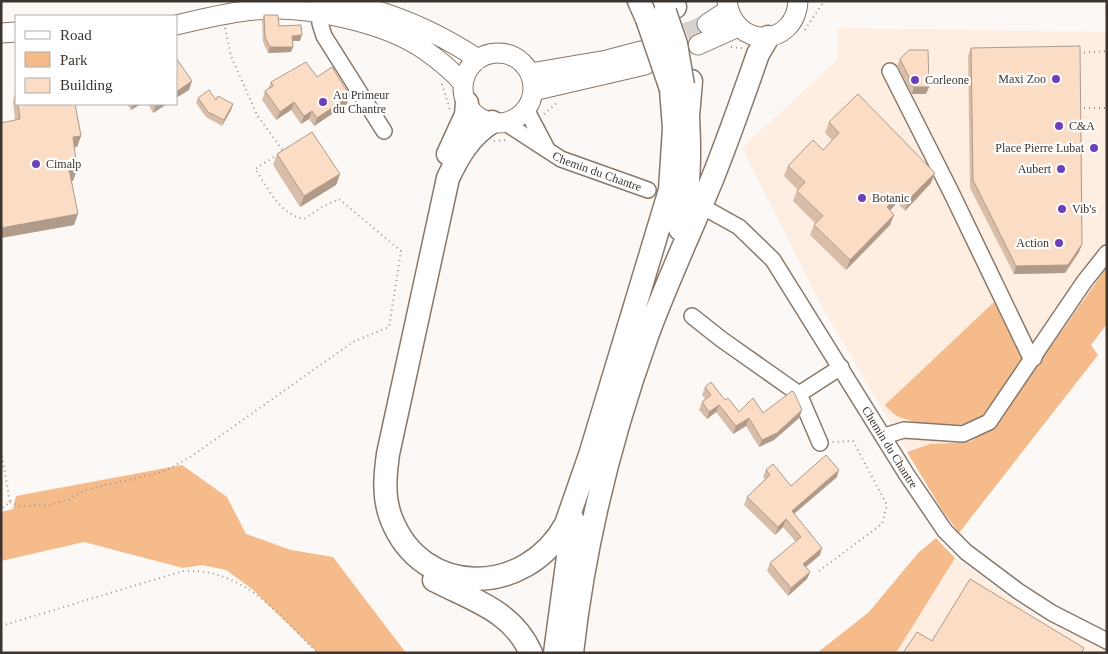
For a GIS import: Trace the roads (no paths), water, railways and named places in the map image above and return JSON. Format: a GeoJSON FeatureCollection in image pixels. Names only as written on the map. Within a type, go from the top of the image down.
{"type":"FeatureCollection","features":[{"type":"Feature","properties":{"kind":"highway"},"geometry":{"type":"LineString","coordinates":[[572,653],[578,601],[590,534],[613,440],[656,311],[684,214],[690,157],[688,116],[682,85],[658,7]]}},
{"type":"Feature","properties":{"kind":"highway"},"geometry":{"type":"LineString","coordinates":[[656,311],[711,181],[758,54],[768,37]]}},
{"type":"Feature","properties":{"kind":"highway"},"geometry":{"type":"LineString","coordinates":[[498,122],[473,137],[462,151],[448,178],[388,454],[385,484],[391,518],[396,529],[410,548],[436,568],[473,579],[508,574],[536,560],[560,535],[566,524],[591,452],[670,190],[674,128],[682,85]]}},
{"type":"Feature","properties":{"kind":"highway"},"geometry":{"type":"LineString","coordinates":[[465,93],[466,114],[440,173],[428,215],[378,458],[374,501],[386,539],[411,567],[487,605],[508,620],[523,636],[531,653]]}},
{"type":"Feature","properties":{"kind":"highway"},"geometry":{"type":"LineString","coordinates":[[554,653],[570,532],[591,452]]}},
{"type":"Feature","properties":{"kind":"main road"},"geometry":{"type":"LineString","coordinates":[[336,1],[358,5],[407,20],[436,34],[478,59]]}},
{"type":"Feature","properties":{"kind":"main road"},"geometry":{"type":"LineString","coordinates":[[708,24],[728,6],[738,27],[752,35],[768,37],[776,35],[790,25],[798,10],[799,1]]}},
{"type":"Feature","properties":{"kind":"main road"},"geometry":{"type":"LineString","coordinates":[[178,24],[227,9]]}},
{"type":"Feature","properties":{"kind":"main road"},"geometry":{"type":"LineString","coordinates":[[176,15],[227,9],[284,9],[319,13],[360,23],[411,42],[426,51],[465,93],[482,119],[498,122],[516,117],[526,83]]}},
{"type":"Feature","properties":{"kind":"main road"},"geometry":{"type":"LineString","coordinates":[[698,45],[738,27]]}},
{"type":"Feature","properties":{"kind":"main road"},"geometry":{"type":"LineString","coordinates":[[465,93],[471,66],[478,59],[491,53],[500,53],[526,83]]}},
{"type":"Feature","properties":{"kind":"main road"},"geometry":{"type":"LineString","coordinates":[[526,83],[643,58]]}},
{"type":"Feature","properties":{"kind":"street"},"geometry":{"type":"LineString","coordinates":[[358,5],[320,5],[319,13],[324,36],[384,131]]}},
{"type":"Feature","properties":{"kind":"street"},"geometry":{"type":"LineString","coordinates":[[890,71],[955,199],[1029,354],[1034,358]]}},
{"type":"Feature","properties":{"kind":"street","name":"Chemin du Chantre"},"geometry":{"type":"LineString","coordinates":[[526,83],[529,131]]}},
{"type":"Feature","properties":{"kind":"street","name":"Chemin du Chantre"},"geometry":{"type":"LineString","coordinates":[[498,122],[529,131],[547,150],[568,162],[648,190]]}},
{"type":"Feature","properties":{"kind":"street","name":"Chemin du Chantre"},"geometry":{"type":"LineString","coordinates":[[712,212],[739,227],[773,260],[930,511],[945,531],[966,552],[1045,609],[1107,641]]}},
{"type":"Feature","properties":{"kind":"street"},"geometry":{"type":"LineString","coordinates":[[884,436],[904,430],[964,434],[982,428],[996,415],[1084,282],[1107,253]]}},
{"type":"Feature","properties":{"kind":"street"},"geometry":{"type":"LineString","coordinates":[[692,316],[799,394],[820,443]]}},
{"type":"Feature","properties":{"kind":"street"},"geometry":{"type":"LineString","coordinates":[[799,394],[841,367]]}},
{"type":"Feature","properties":{"kind":"tunnel"},"geometry":{"type":"LineString","coordinates":[[660,43],[707,24]]}},
{"type":"Feature","properties":{"kind":"place","name":"Maxi Zoo"},"geometry":{"type":"Point","coordinates":[1056,79]}},
{"type":"Feature","properties":{"kind":"place","name":"Corleone"},"geometry":{"type":"Point","coordinates":[915,80]}},
{"type":"Feature","properties":{"kind":"place","name":"Au Primeur du Chantre"},"geometry":{"type":"Point","coordinates":[323,102]}},
{"type":"Feature","properties":{"kind":"place","name":"C&A"},"geometry":{"type":"Point","coordinates":[1059,126]}},
{"type":"Feature","properties":{"kind":"place","name":"Place Pierre Lubat"},"geometry":{"type":"Point","coordinates":[1094,148]}},
{"type":"Feature","properties":{"kind":"place","name":"Cimalp"},"geometry":{"type":"Point","coordinates":[36,164]}},
{"type":"Feature","properties":{"kind":"place","name":"Aubert"},"geometry":{"type":"Point","coordinates":[1061,169]}},
{"type":"Feature","properties":{"kind":"place","name":"Botanic"},"geometry":{"type":"Point","coordinates":[862,198]}},
{"type":"Feature","properties":{"kind":"place","name":"Vib's"},"geometry":{"type":"Point","coordinates":[1062,209]}},
{"type":"Feature","properties":{"kind":"place","name":"Action"},"geometry":{"type":"Point","coordinates":[1059,243]}}]}
